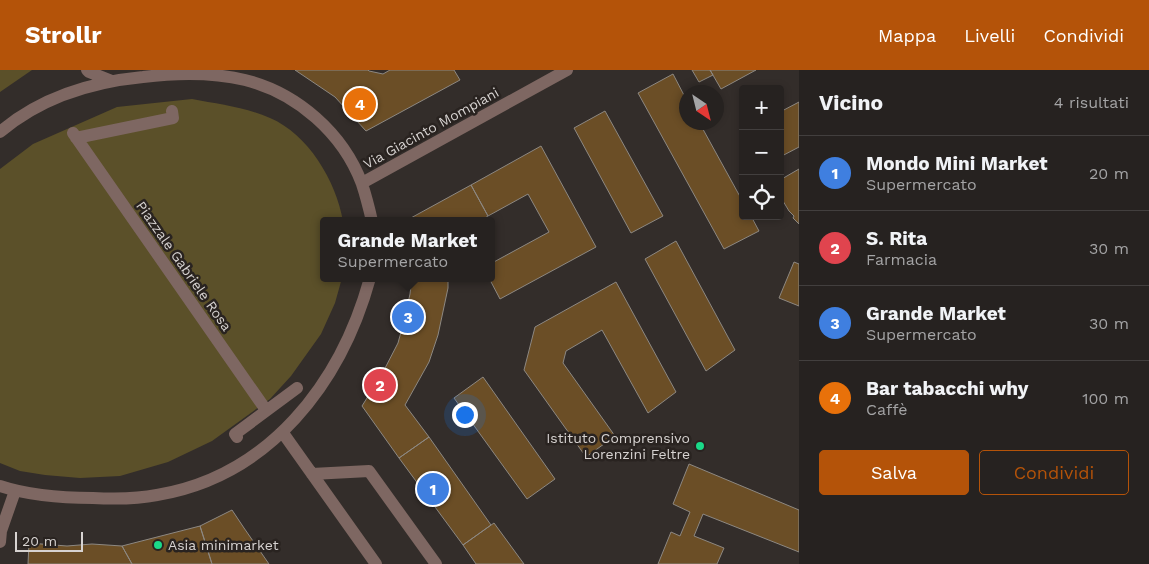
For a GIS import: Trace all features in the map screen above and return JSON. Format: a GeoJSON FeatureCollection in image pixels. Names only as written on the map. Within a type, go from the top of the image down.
{"type":"FeatureCollection","features":[{"type":"Feature","properties":{"kind":"street"},"geometry":{"type":"LineString","coordinates":[[87,70],[112,81]]}},
{"type":"Feature","properties":{"kind":"street","name":"Via Giacinto Mompiani"},"geometry":{"type":"LineString","coordinates":[[362,183],[567,70]]}},
{"type":"Feature","properties":{"kind":"street"},"geometry":{"type":"LineString","coordinates":[[0,132],[28,112],[50,100],[91,85],[169,74],[226,73],[281,94],[299,104],[318,120],[334,137],[350,159],[362,183],[371,217]]}},
{"type":"Feature","properties":{"kind":"street","name":"Piazzale Gabriele Rosa"},"geometry":{"type":"LineString","coordinates":[[172,111],[173,118],[75,136],[266,410]]}},
{"type":"Feature","properties":{"kind":"street"},"geometry":{"type":"LineString","coordinates":[[0,486],[33,494],[116,499],[157,496],[200,483],[230,470],[250,458],[283,433],[317,393],[331,371],[354,323],[364,300],[369,282]]}},
{"type":"Feature","properties":{"kind":"street"},"geometry":{"type":"LineString","coordinates":[[237,437],[235,434],[297,388]]}},
{"type":"Feature","properties":{"kind":"street"},"geometry":{"type":"LineString","coordinates":[[283,433],[376,564]]}},
{"type":"Feature","properties":{"kind":"street"},"geometry":{"type":"LineString","coordinates":[[312,474],[369,471],[436,564]]}},
{"type":"Feature","properties":{"kind":"street"},"geometry":{"type":"LineString","coordinates":[[0,542],[1,531],[15,491]]}},
{"type":"Feature","properties":{"kind":"shaded area"},"geometry":{"type":"Polygon","coordinates":[[[0,70],[32,70],[0,92],[0,70]]]}},
{"type":"Feature","properties":{"kind":"shaded area"},"geometry":{"type":"Polygon","coordinates":[[[192,99],[251,111],[284,125],[308,147],[318,160],[334,190],[342,217],[320,217],[320,282],[341,282],[335,303],[321,334],[291,376],[270,399],[212,441],[168,462],[120,476],[80,478],[20,471],[0,463],[0,169],[33,144],[117,107],[192,99]]]}},
{"type":"Feature","properties":{"kind":"building"},"geometry":{"type":"Polygon","coordinates":[[[295,70],[368,70],[383,74],[390,70],[454,70],[460,80],[366,131],[335,97],[295,70]]]}},
{"type":"Feature","properties":{"kind":"building"},"geometry":{"type":"Polygon","coordinates":[[[692,70],[710,70],[713,75],[699,82],[692,70]]]}},
{"type":"Feature","properties":{"kind":"building"},"geometry":{"type":"Polygon","coordinates":[[[710,70],[756,70],[724,87],[724,85],[719,85],[710,70]]]}},
{"type":"Feature","properties":{"kind":"building"},"geometry":{"type":"Polygon","coordinates":[[[673,74],[679,86],[679,130],[703,130],[739,195],[739,220],[753,220],[759,231],[724,249],[638,93],[673,74]]]}},
{"type":"Feature","properties":{"kind":"building"},"geometry":{"type":"Polygon","coordinates":[[[799,102],[799,147],[784,155],[784,130],[784,110],[799,102]]]}},
{"type":"Feature","properties":{"kind":"building"},"geometry":{"type":"Polygon","coordinates":[[[605,111],[663,216],[631,233],[574,128],[605,111]]]}},
{"type":"Feature","properties":{"kind":"building"},"geometry":{"type":"Polygon","coordinates":[[[541,146],[596,247],[500,299],[491,282],[495,282],[495,261],[549,232],[528,194],[488,216],[471,185],[541,146]]]}},
{"type":"Feature","properties":{"kind":"building"},"geometry":{"type":"Polygon","coordinates":[[[799,169],[799,224],[784,203],[784,178],[799,169]]]}},
{"type":"Feature","properties":{"kind":"building"},"geometry":{"type":"Polygon","coordinates":[[[471,185],[488,216],[486,217],[413,217],[471,185]]]}},
{"type":"Feature","properties":{"kind":"building"},"geometry":{"type":"Polygon","coordinates":[[[676,241],[735,350],[706,371],[645,259],[676,241]]]}},
{"type":"Feature","properties":{"kind":"building"},"geometry":{"type":"Polygon","coordinates":[[[794,262],[799,264],[799,306],[779,298],[794,262]]]}},
{"type":"Feature","properties":{"kind":"building"},"geometry":{"type":"Polygon","coordinates":[[[412,282],[448,282],[438,335],[429,362],[405,405],[429,437],[399,458],[362,406],[398,343],[412,282]]]}},
{"type":"Feature","properties":{"kind":"building"},"geometry":{"type":"Polygon","coordinates":[[[616,282],[676,392],[648,413],[602,330],[566,351],[563,363],[615,436],[586,457],[524,370],[535,327],[616,282]]]}},
{"type":"Feature","properties":{"kind":"building"},"geometry":{"type":"Polygon","coordinates":[[[483,377],[555,479],[527,499],[454,398],[483,377]]]}},
{"type":"Feature","properties":{"kind":"building"},"geometry":{"type":"Polygon","coordinates":[[[429,437],[491,525],[463,545],[399,458],[429,437]]]}},
{"type":"Feature","properties":{"kind":"building"},"geometry":{"type":"Polygon","coordinates":[[[689,464],[799,510],[799,552],[703,514],[694,536],[724,548],[717,564],[658,564],[671,532],[680,536],[690,512],[673,504],[689,464]]]}},
{"type":"Feature","properties":{"kind":"building"},"geometry":{"type":"Polygon","coordinates":[[[232,510],[269,564],[212,564],[200,526],[232,510]]]}},
{"type":"Feature","properties":{"kind":"building"},"geometry":{"type":"Polygon","coordinates":[[[494,523],[524,564],[476,564],[463,545],[494,523]]]}},
{"type":"Feature","properties":{"kind":"building"},"geometry":{"type":"Polygon","coordinates":[[[200,526],[212,564],[132,564],[122,546],[200,526]]]}},
{"type":"Feature","properties":{"kind":"building"},"geometry":{"type":"Polygon","coordinates":[[[29,543],[67,546],[92,544],[122,546],[132,564],[28,564],[29,543]]]}},
{"type":"Feature","properties":{"kind":"place","name":"Bar tabacchi why"},"geometry":{"type":"Point","coordinates":[360,104]}},
{"type":"Feature","properties":{"kind":"place","name":"Grande Market"},"geometry":{"type":"Point","coordinates":[408,317]}},
{"type":"Feature","properties":{"kind":"place","name":"S. Rita"},"geometry":{"type":"Point","coordinates":[380,385]}},
{"type":"Feature","properties":{"kind":"place","name":"Istituto Comprensivo Lorenzini Feltre"},"geometry":{"type":"Point","coordinates":[700,446]}},
{"type":"Feature","properties":{"kind":"place","name":"Mondo Mini Market"},"geometry":{"type":"Point","coordinates":[433,489]}},
{"type":"Feature","properties":{"kind":"place","name":"Asia minimarket"},"geometry":{"type":"Point","coordinates":[158,545]}}]}
